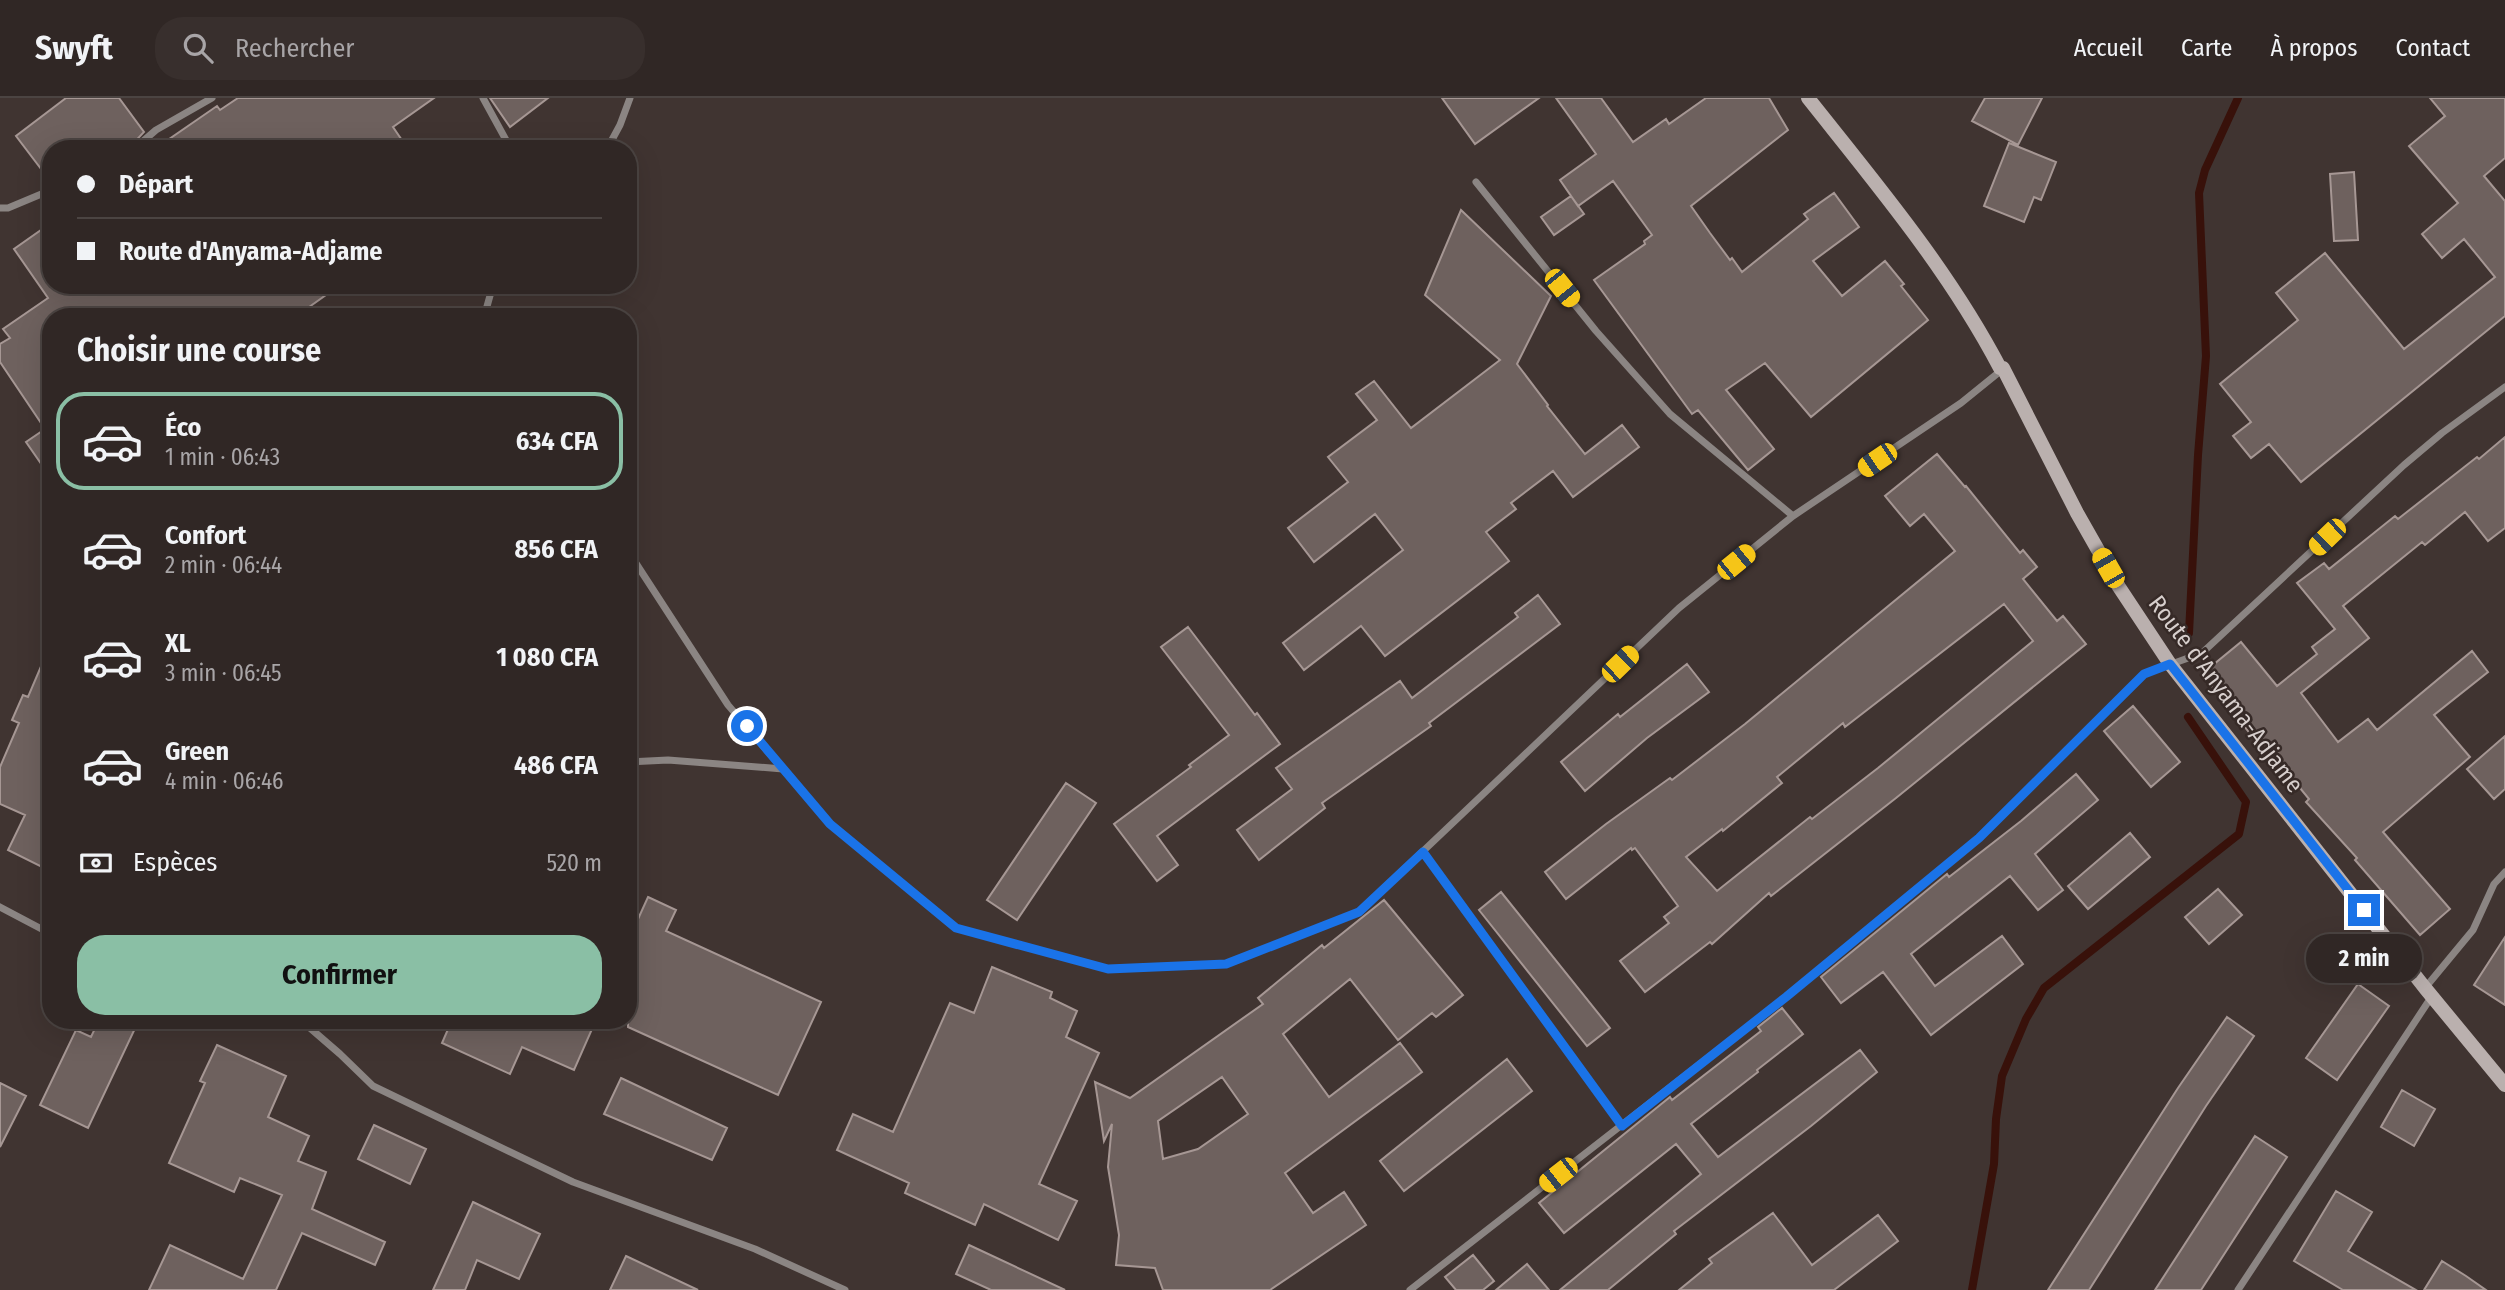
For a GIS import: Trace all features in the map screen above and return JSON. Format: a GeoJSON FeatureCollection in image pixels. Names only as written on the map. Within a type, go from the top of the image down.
{"type":"FeatureCollection","features":[{"type":"Feature","properties":{"kind":"street"},"geometry":{"type":"LineString","coordinates":[[144,140],[156,130],[212,98]]}},
{"type":"Feature","properties":{"kind":"street"},"geometry":{"type":"LineString","coordinates":[[483,98],[506,140]]}},
{"type":"Feature","properties":{"kind":"street"},"geometry":{"type":"LineString","coordinates":[[612,140],[630,98]]}},
{"type":"Feature","properties":{"kind":"street","name":"Route d'Anyama-Adjame"},"geometry":{"type":"LineString","coordinates":[[1808,98],[1916,234],[1976,322],[2000,368],[2003,368],[2077,513],[2119,587],[2170,664],[2505,1085]]}},
{"type":"Feature","properties":{"kind":"street"},"geometry":{"type":"LineString","coordinates":[[1476,182],[1596,331],[1670,415],[1793,516]]}},
{"type":"Feature","properties":{"kind":"street"},"geometry":{"type":"LineString","coordinates":[[0,208],[8,208],[42,194]]}},
{"type":"Feature","properties":{"kind":"street"},"geometry":{"type":"LineString","coordinates":[[637,565],[728,705],[830,824],[956,928],[1108,969],[1226,964],[1359,912],[1679,608],[1793,516],[1961,403],[2003,368]]}},
{"type":"Feature","properties":{"kind":"street"},"geometry":{"type":"LineString","coordinates":[[1410,1290],[1786,997],[1979,838],[2144,674],[2202,653],[2404,465],[2450,426],[2505,387]]}},
{"type":"Feature","properties":{"kind":"street"},"geometry":{"type":"LineString","coordinates":[[637,762],[668,760],[783,769]]}},
{"type":"Feature","properties":{"kind":"street"},"geometry":{"type":"LineString","coordinates":[[1423,852],[1622,1126]]}},
{"type":"Feature","properties":{"kind":"street"},"geometry":{"type":"LineString","coordinates":[[2238,1290],[2429,992],[2473,930],[2494,884],[2505,872]]}},
{"type":"Feature","properties":{"kind":"street"},"geometry":{"type":"LineString","coordinates":[[0,907],[42,929]]}},
{"type":"Feature","properties":{"kind":"street"},"geometry":{"type":"LineString","coordinates":[[311,1029],[373,1086],[573,1182],[755,1249],[845,1290]]}},
{"type":"Feature","properties":{"kind":"building"},"geometry":{"type":"Polygon","coordinates":[[[66,98],[119,98],[144,132],[136,140],[42,140],[42,170],[16,136],[66,98]]]}},
{"type":"Feature","properties":{"kind":"building"},"geometry":{"type":"Polygon","coordinates":[[[238,98],[434,98],[393,127],[402,140],[168,140],[217,106],[220,110],[238,98]]]}},
{"type":"Feature","properties":{"kind":"building"},"geometry":{"type":"Polygon","coordinates":[[[490,98],[548,98],[510,127],[490,98]]]}},
{"type":"Feature","properties":{"kind":"building"},"geometry":{"type":"Polygon","coordinates":[[[1442,98],[1539,98],[1475,144],[1442,98]]]}},
{"type":"Feature","properties":{"kind":"building"},"geometry":{"type":"Polygon","coordinates":[[[1556,98],[1601,98],[1633,142],[1666,119],[1669,124],[1706,98],[1769,98],[1788,130],[1691,206],[1710,233],[1742,272],[1808,219],[1804,214],[1834,193],[1859,227],[1813,261],[1842,296],[1885,261],[1928,320],[1811,417],[1765,363],[1726,390],[1774,449],[1748,470],[1698,410],[1692,414],[1594,280],[1645,244],[1644,241],[1652,235],[1613,181],[1578,206],[1560,180],[1596,154],[1556,98]]]}},
{"type":"Feature","properties":{"kind":"building"},"geometry":{"type":"Polygon","coordinates":[[[1985,98],[2042,98],[2018,145],[1972,121],[1985,98]]]}},
{"type":"Feature","properties":{"kind":"building"},"geometry":{"type":"Polygon","coordinates":[[[2430,98],[2505,98],[2505,158],[2484,176],[2505,201],[2505,316],[2301,482],[2269,444],[2251,458],[2233,436],[2251,422],[2220,384],[2298,320],[2276,293],[2325,253],[2404,349],[2495,277],[2464,239],[2442,258],[2422,234],[2458,203],[2409,146],[2445,116],[2430,98]]]}},
{"type":"Feature","properties":{"kind":"building"},"geometry":{"type":"Polygon","coordinates":[[[2009,143],[2056,162],[2041,200],[2034,197],[2024,222],[1984,206],[2009,143]]]}},
{"type":"Feature","properties":{"kind":"building"},"geometry":{"type":"Polygon","coordinates":[[[2354,172],[2358,240],[2334,241],[2330,174],[2354,172]]]}},
{"type":"Feature","properties":{"kind":"building"},"geometry":{"type":"Polygon","coordinates":[[[1571,196],[1584,214],[1554,235],[1541,217],[1571,196]]]}},
{"type":"Feature","properties":{"kind":"building"},"geometry":{"type":"Polygon","coordinates":[[[1461,210],[1551,296],[1517,364],[1547,406],[1585,454],[1622,425],[1639,447],[1573,497],[1553,471],[1511,503],[1516,509],[1486,532],[1509,561],[1385,656],[1361,626],[1304,670],[1283,643],[1403,550],[1375,514],[1314,562],[1288,528],[1348,482],[1328,457],[1377,420],[1356,394],[1374,381],[1411,428],[1500,360],[1425,295],[1461,210]]]}},
{"type":"Feature","properties":{"kind":"building"},"geometry":{"type":"Polygon","coordinates":[[[42,229],[42,289],[14,249],[42,229]]]}},
{"type":"Feature","properties":{"kind":"building"},"geometry":{"type":"Polygon","coordinates":[[[45,294],[327,294],[308,308],[42,308],[42,425],[0,362],[0,344],[10,338],[3,329],[48,298],[45,294]]]}},
{"type":"Feature","properties":{"kind":"building"},"geometry":{"type":"Polygon","coordinates":[[[42,431],[42,465],[26,442],[42,431]]]}},
{"type":"Feature","properties":{"kind":"building"},"geometry":{"type":"Polygon","coordinates":[[[2505,437],[2505,528],[2488,541],[2465,512],[2425,545],[2422,542],[2343,606],[2369,638],[2301,693],[2338,742],[2368,719],[2377,730],[2472,651],[2488,672],[2434,715],[2470,757],[2383,832],[2450,909],[2420,935],[2355,860],[2357,858],[2306,802],[2309,799],[2251,728],[2248,731],[2202,674],[2241,642],[2277,686],[2317,654],[2312,647],[2335,629],[2297,583],[2324,563],[2329,569],[2395,516],[2398,519],[2505,437]]]}},
{"type":"Feature","properties":{"kind":"building"},"geometry":{"type":"Polygon","coordinates":[[[1937,454],[2020,553],[2023,550],[2037,567],[2023,579],[2057,621],[2063,616],[2086,644],[1896,798],[1771,896],[1769,893],[1712,944],[1710,942],[1645,992],[1620,961],[1669,923],[1664,917],[1678,906],[1635,848],[1631,848],[1566,899],[1545,872],[1606,824],[1670,778],[1672,780],[1745,724],[1955,551],[1924,514],[1910,526],[1885,496],[1937,454]],[[2004,604],[1845,727],[1843,723],[1777,777],[1782,783],[1686,857],[1717,891],[1810,817],[1812,819],[1878,768],[2033,641],[2004,604]]]}},
{"type":"Feature","properties":{"kind":"building"},"geometry":{"type":"Polygon","coordinates":[[[1538,595],[1560,624],[1429,723],[1431,726],[1322,803],[1325,808],[1259,860],[1237,830],[1292,789],[1276,768],[1400,681],[1412,698],[1518,617],[1515,613],[1538,595]]]}},
{"type":"Feature","properties":{"kind":"building"},"geometry":{"type":"Polygon","coordinates":[[[1188,627],[1280,744],[1157,836],[1178,865],[1157,881],[1114,824],[1229,735],[1161,647],[1188,627]]]}},
{"type":"Feature","properties":{"kind":"building"},"geometry":{"type":"Polygon","coordinates":[[[42,664],[42,867],[8,850],[25,815],[0,804],[0,767],[19,723],[12,720],[23,695],[28,697],[42,664]]]}},
{"type":"Feature","properties":{"kind":"building"},"geometry":{"type":"Polygon","coordinates":[[[1687,664],[1709,692],[1647,738],[1585,791],[1561,762],[1618,714],[1620,717],[1687,664]]]}},
{"type":"Feature","properties":{"kind":"building"},"geometry":{"type":"Polygon","coordinates":[[[2133,706],[2180,762],[2151,787],[2104,731],[2133,706]]]}},
{"type":"Feature","properties":{"kind":"building"},"geometry":{"type":"Polygon","coordinates":[[[2505,736],[2505,789],[2494,799],[2467,769],[2505,736]]]}},
{"type":"Feature","properties":{"kind":"building"},"geometry":{"type":"Polygon","coordinates":[[[2076,774],[2098,800],[2035,854],[2063,890],[2038,910],[2010,876],[1911,954],[1935,986],[2002,936],[2023,964],[1931,1035],[1883,972],[1841,1003],[1821,977],[1947,874],[1949,877],[2021,821],[2076,774]]]}},
{"type":"Feature","properties":{"kind":"building"},"geometry":{"type":"Polygon","coordinates":[[[1066,783],[1096,803],[1017,920],[987,900],[1066,783]]]}},
{"type":"Feature","properties":{"kind":"building"},"geometry":{"type":"Polygon","coordinates":[[[2130,833],[2150,857],[2088,909],[2068,886],[2130,833]]]}},
{"type":"Feature","properties":{"kind":"building"},"geometry":{"type":"Polygon","coordinates":[[[2218,889],[2242,915],[2209,944],[2185,917],[2218,889]]]}},
{"type":"Feature","properties":{"kind":"building"},"geometry":{"type":"Polygon","coordinates":[[[1501,892],[1610,1028],[1587,1046],[1479,910],[1501,892]]]}},
{"type":"Feature","properties":{"kind":"building"},"geometry":{"type":"Polygon","coordinates":[[[648,897],[676,910],[666,931],[821,1002],[778,1095],[632,1029],[637,1029],[637,921],[648,897]]]}},
{"type":"Feature","properties":{"kind":"building"},"geometry":{"type":"Polygon","coordinates":[[[1384,900],[1463,995],[1436,1017],[1432,1013],[1398,1040],[1350,979],[1283,1034],[1329,1097],[1400,1043],[1422,1072],[1285,1173],[1313,1213],[1344,1192],[1366,1225],[1270,1290],[1163,1290],[1155,1268],[1116,1265],[1119,1235],[1108,1167],[1112,1124],[1104,1141],[1095,1082],[1130,1098],[1263,1004],[1258,998],[1322,945],[1324,948],[1384,900]],[[1222,1077],[1158,1121],[1163,1159],[1198,1149],[1248,1114],[1222,1077]]]}},
{"type":"Feature","properties":{"kind":"building"},"geometry":{"type":"Polygon","coordinates":[[[2505,937],[2505,1005],[2474,985],[2505,937]]]}},
{"type":"Feature","properties":{"kind":"building"},"geometry":{"type":"Polygon","coordinates":[[[992,967],[1052,992],[1050,998],[1077,1011],[1066,1037],[1099,1053],[1039,1184],[1077,1201],[1058,1240],[984,1204],[975,1225],[905,1193],[909,1183],[837,1150],[853,1114],[893,1132],[950,1003],[974,1013],[992,967]]]}},
{"type":"Feature","properties":{"kind":"building"},"geometry":{"type":"Polygon","coordinates":[[[2358,984],[2389,1006],[2337,1080],[2306,1058],[2358,984]]]}},
{"type":"Feature","properties":{"kind":"building"},"geometry":{"type":"Polygon","coordinates":[[[1782,1008],[1803,1034],[1691,1124],[1718,1157],[1860,1050],[1877,1072],[1674,1231],[1676,1234],[1608,1290],[1560,1290],[1701,1174],[1676,1144],[1564,1233],[1539,1203],[1670,1097],[1672,1100],[1761,1031],[1758,1027],[1782,1008]]]}},
{"type":"Feature","properties":{"kind":"building"},"geometry":{"type":"Polygon","coordinates":[[[2227,1017],[2254,1036],[2206,1106],[2089,1290],[2048,1290],[2178,1088],[2227,1017]]]}},
{"type":"Feature","properties":{"kind":"building"},"geometry":{"type":"Polygon","coordinates":[[[95,1029],[135,1029],[88,1128],[40,1105],[76,1030],[91,1037],[95,1029]]]}},
{"type":"Feature","properties":{"kind":"building"},"geometry":{"type":"Polygon","coordinates":[[[448,1029],[592,1029],[574,1070],[522,1047],[510,1074],[442,1043],[448,1029]]]}},
{"type":"Feature","properties":{"kind":"building"},"geometry":{"type":"Polygon","coordinates":[[[217,1045],[286,1076],[268,1117],[309,1136],[298,1161],[326,1172],[312,1209],[385,1242],[375,1265],[302,1233],[276,1290],[149,1290],[170,1245],[243,1279],[282,1195],[240,1178],[234,1192],[169,1163],[205,1083],[200,1081],[217,1045]]]}},
{"type":"Feature","properties":{"kind":"building"},"geometry":{"type":"Polygon","coordinates":[[[1507,1059],[1532,1091],[1404,1191],[1380,1161],[1507,1059]]]}},
{"type":"Feature","properties":{"kind":"building"},"geometry":{"type":"Polygon","coordinates":[[[621,1078],[727,1128],[712,1160],[604,1114],[621,1078]]]}},
{"type":"Feature","properties":{"kind":"building"},"geometry":{"type":"Polygon","coordinates":[[[0,1083],[26,1096],[0,1147],[0,1083]]]}},
{"type":"Feature","properties":{"kind":"building"},"geometry":{"type":"Polygon","coordinates":[[[2402,1090],[2435,1109],[2414,1146],[2381,1127],[2402,1090]]]}},
{"type":"Feature","properties":{"kind":"building"},"geometry":{"type":"Polygon","coordinates":[[[374,1125],[426,1149],[410,1184],[358,1159],[374,1125]]]}},
{"type":"Feature","properties":{"kind":"building"},"geometry":{"type":"Polygon","coordinates":[[[2255,1136],[2287,1157],[2201,1290],[2155,1290],[2255,1136]]]}},
{"type":"Feature","properties":{"kind":"building"},"geometry":{"type":"Polygon","coordinates":[[[2336,1191],[2372,1212],[2348,1251],[2416,1290],[2343,1290],[2294,1261],[2336,1191]]]}},
{"type":"Feature","properties":{"kind":"building"},"geometry":{"type":"Polygon","coordinates":[[[473,1202],[540,1234],[519,1279],[477,1260],[465,1290],[433,1290],[473,1202]]]}},
{"type":"Feature","properties":{"kind":"building"},"geometry":{"type":"Polygon","coordinates":[[[1773,1213],[1812,1265],[1878,1215],[1898,1241],[1834,1290],[1679,1290],[1712,1263],[1709,1259],[1773,1213]]]}},
{"type":"Feature","properties":{"kind":"building"},"geometry":{"type":"Polygon","coordinates":[[[969,1245],[1065,1290],[991,1290],[956,1274],[969,1245]]]}},
{"type":"Feature","properties":{"kind":"building"},"geometry":{"type":"Polygon","coordinates":[[[1473,1255],[1494,1281],[1483,1290],[1456,1290],[1445,1277],[1473,1255]]]}},
{"type":"Feature","properties":{"kind":"building"},"geometry":{"type":"Polygon","coordinates":[[[626,1256],[698,1290],[610,1290],[626,1256]]]}},
{"type":"Feature","properties":{"kind":"building"},"geometry":{"type":"Polygon","coordinates":[[[2442,1261],[2466,1276],[2486,1290],[2424,1290],[2442,1261]]]}},
{"type":"Feature","properties":{"kind":"building"},"geometry":{"type":"Polygon","coordinates":[[[1527,1264],[1549,1290],[1496,1290],[1527,1264]]]}},
{"type":"Feature","properties":{"kind":"waterway"},"geometry":{"type":"LineString","coordinates":[[2189,633],[2206,356],[2199,193],[2205,170],[2238,98]]}},
{"type":"Feature","properties":{"kind":"waterway"},"geometry":{"type":"LineString","coordinates":[[1972,1290],[1994,1164],[2002,1076],[2026,1019],[2044,988],[2239,834],[2246,802],[2188,717]]}},
{"type":"Feature","properties":{"kind":"route"},"geometry":{"type":"LineString","coordinates":[[747,726],[830,824],[956,928],[1108,969],[1226,964],[1359,912],[1423,852],[1622,1126],[1786,997],[1979,838],[2144,674],[2170,664],[2364,910]]}}]}
